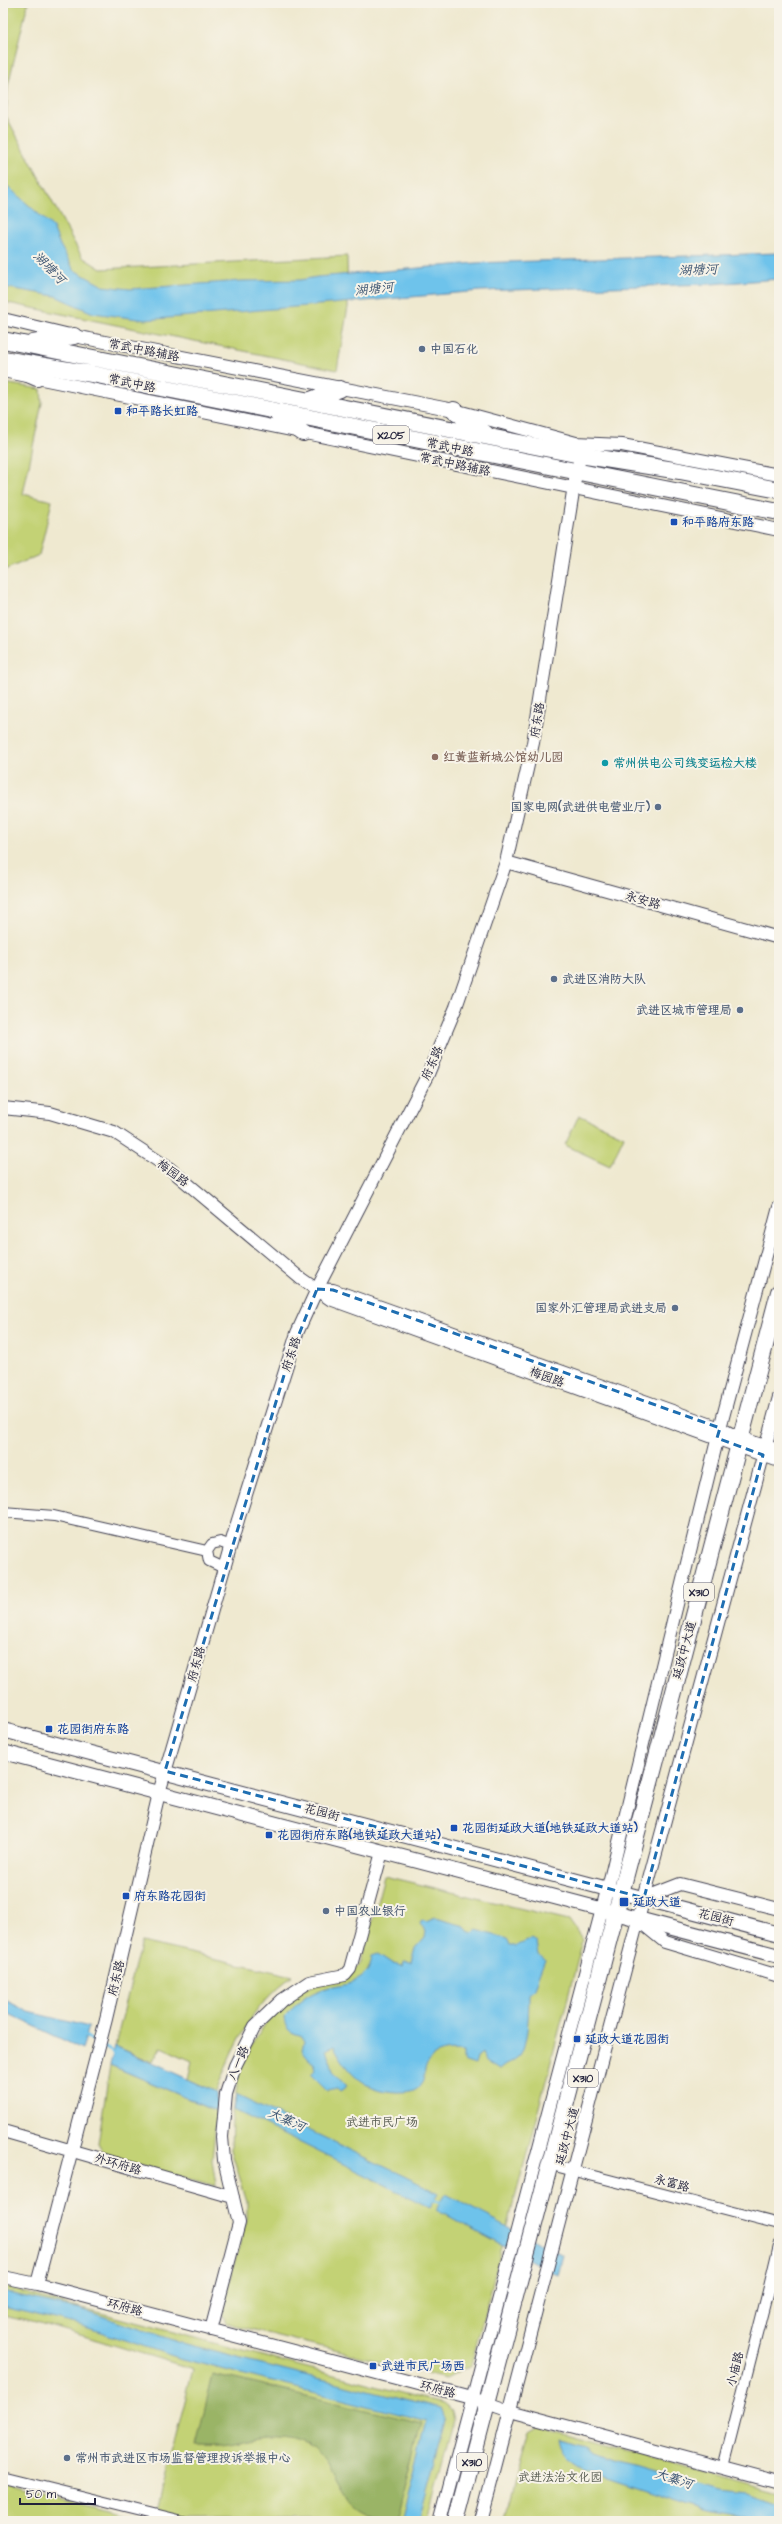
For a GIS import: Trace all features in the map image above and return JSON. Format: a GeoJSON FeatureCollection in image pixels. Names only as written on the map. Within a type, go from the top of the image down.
{"type":"FeatureCollection","features":[{"type":"Feature","properties":{"kind":"main road"},"geometry":{"type":"LineString","coordinates":[[3,331],[23,344],[74,336]]}},
{"type":"Feature","properties":{"kind":"main road","name":"常武中路"},"geometry":{"type":"LineString","coordinates":[[3,340],[491,438],[573,447],[680,471],[779,490]]}},
{"type":"Feature","properties":{"kind":"main road","name":"常武中路"},"geometry":{"type":"LineString","coordinates":[[3,359],[92,374],[274,411],[575,480],[779,512]]}},
{"type":"Feature","properties":{"kind":"main road"},"geometry":{"type":"LineString","coordinates":[[3,363],[36,378]]}},
{"type":"Feature","properties":{"kind":"main road"},"geometry":{"type":"LineString","coordinates":[[308,402],[340,389]]}},
{"type":"Feature","properties":{"kind":"main road"},"geometry":{"type":"LineString","coordinates":[[454,410],[491,438]]}},
{"type":"Feature","properties":{"kind":"main road"},"geometry":{"type":"LineString","coordinates":[[274,411],[304,433]]}},
{"type":"Feature","properties":{"kind":"main road","name":"延政中大道"},"geometry":{"type":"LineString","coordinates":[[626,1893],[744,1444],[779,1292]]}},
{"type":"Feature","properties":{"kind":"main road","name":"延政中大道"},"geometry":{"type":"LineString","coordinates":[[744,1444],[779,1333]]}},
{"type":"Feature","properties":{"kind":"main road","name":"花园街"},"geometry":{"type":"LineString","coordinates":[[3,1730],[165,1771],[779,1934]]}},
{"type":"Feature","properties":{"kind":"main road","name":"花园街"},"geometry":{"type":"LineString","coordinates":[[3,1752],[779,1956]]}},
{"type":"Feature","properties":{"kind":"main road","name":"X310"},"geometry":{"type":"LineString","coordinates":[[620,1915],[626,1893]]}},
{"type":"Feature","properties":{"kind":"main road","name":"延政中大道"},"geometry":{"type":"LineString","coordinates":[[542,2239],[566,2168],[620,1915]]}},
{"type":"Feature","properties":{"kind":"main road","name":"延政中大道"},"geometry":{"type":"LineString","coordinates":[[542,2239],[620,1915]]}},
{"type":"Feature","properties":{"kind":"main road","name":"X310"},"geometry":{"type":"LineString","coordinates":[[456,2521],[542,2239]]}},
{"type":"Feature","properties":{"kind":"main road","name":"X310"},"geometry":{"type":"LineString","coordinates":[[466,2521],[492,2405]]}},
{"type":"Feature","properties":{"kind":"street","name":"常武中路辅路"},"geometry":{"type":"LineString","coordinates":[[3,319],[74,336],[454,410],[573,447],[622,445],[779,475]]}},
{"type":"Feature","properties":{"kind":"street","name":"常武中路辅路"},"geometry":{"type":"LineString","coordinates":[[3,371],[304,433],[575,480],[779,530]]}},
{"type":"Feature","properties":{"kind":"street","name":"府东路"},"geometry":{"type":"LineString","coordinates":[[37,2284],[102,2034],[165,1771],[230,1546],[297,1333],[317,1290],[428,1074],[456,1007],[506,862],[533,743],[575,480],[573,447]]}},
{"type":"Feature","properties":{"kind":"street","name":"永安路"},"geometry":{"type":"LineString","coordinates":[[506,862],[779,938]]}},
{"type":"Feature","properties":{"kind":"street","name":"梅园路"},"geometry":{"type":"LineString","coordinates":[[3,1108],[50,1113],[114,1132],[169,1168],[300,1278],[317,1290],[333,1290],[744,1444],[765,1450],[779,1450]]}},
{"type":"Feature","properties":{"kind":"street"},"geometry":{"type":"LineString","coordinates":[[626,1893],[718,1433],[779,1207]]}},
{"type":"Feature","properties":{"kind":"street"},"geometry":{"type":"LineString","coordinates":[[481,2521],[492,2405],[510,2256],[518,2226],[620,1915],[765,1450],[779,1397]]}},
{"type":"Feature","properties":{"kind":"street","name":"梅园路"},"geometry":{"type":"LineString","coordinates":[[765,1450],[779,1461]]}},
{"type":"Feature","properties":{"kind":"street"},"geometry":{"type":"LineString","coordinates":[[3,1512],[54,1516],[207,1551]]}},
{"type":"Feature","properties":{"kind":"street"},"geometry":{"type":"LineString","coordinates":[[224,1568],[209,1561],[207,1551],[212,1544],[220,1542],[230,1546]]}},
{"type":"Feature","properties":{"kind":"street","name":"八一路"},"geometry":{"type":"LineString","coordinates":[[211,2330],[239,2224],[224,2160],[222,2119],[226,2094],[235,2066],[255,2026],[282,2000],[309,1982],[345,1975],[350,1968],[382,1852]]}},
{"type":"Feature","properties":{"kind":"street"},"geometry":{"type":"LineString","coordinates":[[626,1893],[680,1884],[779,1909]]}},
{"type":"Feature","properties":{"kind":"street"},"geometry":{"type":"LineString","coordinates":[[620,1915],[665,1942],[779,1976]]}},
{"type":"Feature","properties":{"kind":"street","name":"外环府路"},"geometry":{"type":"LineString","coordinates":[[3,2131],[233,2197]]}},
{"type":"Feature","properties":{"kind":"street","name":"永富路"},"geometry":{"type":"LineString","coordinates":[[566,2168],[779,2224]]}},
{"type":"Feature","properties":{"kind":"street","name":"小庙路"},"geometry":{"type":"LineString","coordinates":[[723,2468],[779,2245]]}},
{"type":"Feature","properties":{"kind":"street","name":"环府路"},"geometry":{"type":"LineString","coordinates":[[3,2277],[37,2284],[211,2330],[779,2483]]}},
{"type":"Feature","properties":{"kind":"street"},"geometry":{"type":"LineString","coordinates":[[768,2291],[779,2280]]}},
{"type":"Feature","properties":{"kind":"street"},"geometry":{"type":"LineString","coordinates":[[440,2521],[492,2405]]}},
{"type":"Feature","properties":{"kind":"street"},"geometry":{"type":"LineString","coordinates":[[3,2477],[182,2521]]}},
{"type":"Feature","properties":{"kind":"highlighted area"},"geometry":{"type":"Polygon","coordinates":[[[317,1289],[333,1290],[720,1428],[717,1438],[763,1455],[644,1898],[165,1771],[288,1362],[317,1289]]]}},
{"type":"Feature","properties":{"kind":"green space"},"geometry":{"type":"Polygon","coordinates":[[[4,3],[28,3],[8,85],[6,116],[82,257],[101,269],[347,256],[348,307],[337,370],[3,302],[4,3]]]}},
{"type":"Feature","properties":{"kind":"green space"},"geometry":{"type":"Polygon","coordinates":[[[3,383],[41,389],[42,403],[23,494],[52,501],[39,555],[7,569],[3,575],[3,383]]]}},
{"type":"Feature","properties":{"kind":"green space"},"geometry":{"type":"Polygon","coordinates":[[[579,1115],[624,1136],[610,1166],[565,1145],[579,1115]]]}},
{"type":"Feature","properties":{"kind":"green space","name":"武进市民广场"},"geometry":{"type":"Polygon","coordinates":[[[384,1876],[569,1920],[583,1940],[471,2365],[446,2378],[226,2323],[221,2310],[247,2219],[247,2201],[231,2150],[232,2120],[239,2072],[254,2040],[277,2008],[293,1993],[354,1971],[361,1962],[384,1876]]]}},
{"type":"Feature","properties":{"kind":"green space"},"geometry":{"type":"Polygon","coordinates":[[[141,1942],[293,1976],[266,1999],[255,2013],[229,2059],[216,2092],[188,2079],[192,2061],[161,2047],[153,2062],[115,2046],[141,1942]]]}},
{"type":"Feature","properties":{"kind":"green space"},"geometry":{"type":"Polygon","coordinates":[[[110,2065],[217,2111],[212,2160],[216,2186],[105,2156],[98,2144],[110,2065]]]}},
{"type":"Feature","properties":{"kind":"green space"},"geometry":{"type":"Polygon","coordinates":[[[3,2287],[443,2404],[452,2411],[454,2420],[427,2521],[155,2521],[193,2369],[37,2322],[3,2315],[3,2287]]]}},
{"type":"Feature","properties":{"kind":"green space"},"geometry":{"type":"Polygon","coordinates":[[[213,2374],[422,2423],[397,2516],[374,2516],[358,2509],[347,2499],[322,2458],[310,2447],[293,2439],[285,2437],[269,2437],[225,2445],[196,2445],[213,2374]]]}},
{"type":"Feature","properties":{"kind":"green space","name":"武进法治文化园"},"geometry":{"type":"Polygon","coordinates":[[[538,2426],[779,2493],[779,2521],[504,2521],[528,2432],[538,2426]]]}},
{"type":"Feature","properties":{"kind":"green space"},"geometry":{"type":"Polygon","coordinates":[[[3,2484],[147,2521],[3,2521],[3,2484]]]}},
{"type":"Feature","properties":{"kind":"water","name":"湖塘河"},"geometry":{"type":"Polygon","coordinates":[[[3,182],[53,227],[60,245],[74,270],[103,286],[130,289],[241,281],[300,280],[317,277],[476,263],[779,253],[779,279],[711,284],[480,291],[145,320],[93,313],[55,296],[3,287],[3,182]]]}},
{"type":"Feature","properties":{"kind":"water"},"geometry":{"type":"Polygon","coordinates":[[[435,1918],[465,1926],[468,1931],[473,1933],[477,1930],[507,1939],[510,1946],[516,1946],[532,1939],[537,1942],[539,1955],[545,1959],[534,1988],[529,1994],[526,2036],[519,2056],[499,2070],[485,2061],[482,2054],[477,2058],[475,2065],[463,2061],[463,2052],[452,2051],[436,2054],[428,2061],[423,2081],[420,2086],[410,2091],[397,2092],[376,2088],[359,2079],[345,2064],[334,2046],[326,2050],[335,2073],[347,2086],[340,2091],[337,2088],[327,2090],[312,2075],[316,2071],[315,2066],[302,2050],[304,2041],[300,2035],[293,2033],[288,2029],[285,2024],[284,2017],[300,2002],[313,1993],[359,1979],[370,1967],[372,1956],[378,1954],[393,1964],[403,1966],[404,1962],[412,1963],[416,1948],[425,1938],[426,1931],[420,1924],[422,1920],[426,1922],[435,1918]]]}},
{"type":"Feature","properties":{"kind":"water"},"geometry":{"type":"Polygon","coordinates":[[[3,1999],[29,2012],[89,2027],[82,2049],[3,2011],[3,1999]]]}},
{"type":"Feature","properties":{"kind":"water"},"geometry":{"type":"Polygon","coordinates":[[[115,2046],[216,2092],[217,2111],[110,2065],[115,2046]]]}},
{"type":"Feature","properties":{"kind":"water"},"geometry":{"type":"Polygon","coordinates":[[[236,2095],[439,2193],[430,2207],[234,2110],[236,2095]]]}},
{"type":"Feature","properties":{"kind":"water"},"geometry":{"type":"Polygon","coordinates":[[[446,2194],[563,2256],[558,2275],[436,2210],[446,2194]]]}},
{"type":"Feature","properties":{"kind":"water"},"geometry":{"type":"Polygon","coordinates":[[[3,2292],[81,2309],[187,2345],[440,2409],[446,2420],[419,2521],[401,2521],[427,2421],[182,2359],[76,2324],[3,2307],[3,2292]]]}},
{"type":"Feature","properties":{"kind":"water"},"geometry":{"type":"Polygon","coordinates":[[[560,2439],[588,2446],[593,2453],[719,2491],[747,2494],[779,2505],[779,2521],[758,2521],[685,2504],[584,2470],[568,2458],[563,2450],[560,2439]]]}},
{"type":"Feature","properties":{"kind":"waterway","name":"大寨河"},"geometry":{"type":"LineString","coordinates":[[83,2035],[97,2043]]}},
{"type":"Feature","properties":{"kind":"waterway","name":"大寨河"},"geometry":{"type":"LineString","coordinates":[[102,2046],[116,2054]]}},
{"type":"Feature","properties":{"kind":"waterway","name":"大寨河"},"geometry":{"type":"LineString","coordinates":[[433,2198],[444,2204]]}},
{"type":"Feature","properties":{"kind":"place","name":"中国石化"},"geometry":{"type":"Point","coordinates":[422,349]}},
{"type":"Feature","properties":{"kind":"place","name":"和平路长虹路"},"geometry":{"type":"Point","coordinates":[118,411]}},
{"type":"Feature","properties":{"kind":"place","name":"和平路府东路"},"geometry":{"type":"Point","coordinates":[674,522]}},
{"type":"Feature","properties":{"kind":"place","name":"红黄蓝新城公馆幼儿园"},"geometry":{"type":"Point","coordinates":[435,757]}},
{"type":"Feature","properties":{"kind":"place","name":"常州供电公司线变运检大楼"},"geometry":{"type":"Point","coordinates":[605,763]}},
{"type":"Feature","properties":{"kind":"place","name":"国家电网(武进供电营业厅)"},"geometry":{"type":"Point","coordinates":[658,807]}},
{"type":"Feature","properties":{"kind":"place","name":"武进区消防大队"},"geometry":{"type":"Point","coordinates":[554,979]}},
{"type":"Feature","properties":{"kind":"place","name":"武进区城市管理局"},"geometry":{"type":"Point","coordinates":[740,1010]}},
{"type":"Feature","properties":{"kind":"place","name":"国家外汇管理局武进支局"},"geometry":{"type":"Point","coordinates":[675,1308]}},
{"type":"Feature","properties":{"kind":"place","name":"花园街府东路"},"geometry":{"type":"Point","coordinates":[49,1729]}},
{"type":"Feature","properties":{"kind":"place","name":"花园街延政大道(地铁延政大道站)"},"geometry":{"type":"Point","coordinates":[454,1828]}},
{"type":"Feature","properties":{"kind":"place","name":"花园街府东路(地铁延政大道站)"},"geometry":{"type":"Point","coordinates":[269,1835]}},
{"type":"Feature","properties":{"kind":"place","name":"府东路花园街"},"geometry":{"type":"Point","coordinates":[126,1896]}},
{"type":"Feature","properties":{"kind":"place","name":"延政大道"},"geometry":{"type":"Point","coordinates":[624,1902]}},
{"type":"Feature","properties":{"kind":"place","name":"中国农业银行"},"geometry":{"type":"Point","coordinates":[326,1911]}},
{"type":"Feature","properties":{"kind":"place","name":"延政大道花园街"},"geometry":{"type":"Point","coordinates":[577,2039]}},
{"type":"Feature","properties":{"kind":"place","name":"武进市民广场西"},"geometry":{"type":"Point","coordinates":[373,2366]}},
{"type":"Feature","properties":{"kind":"place","name":"常州市武进区市场监督管理投诉举报中心"},"geometry":{"type":"Point","coordinates":[67,2458]}}]}
